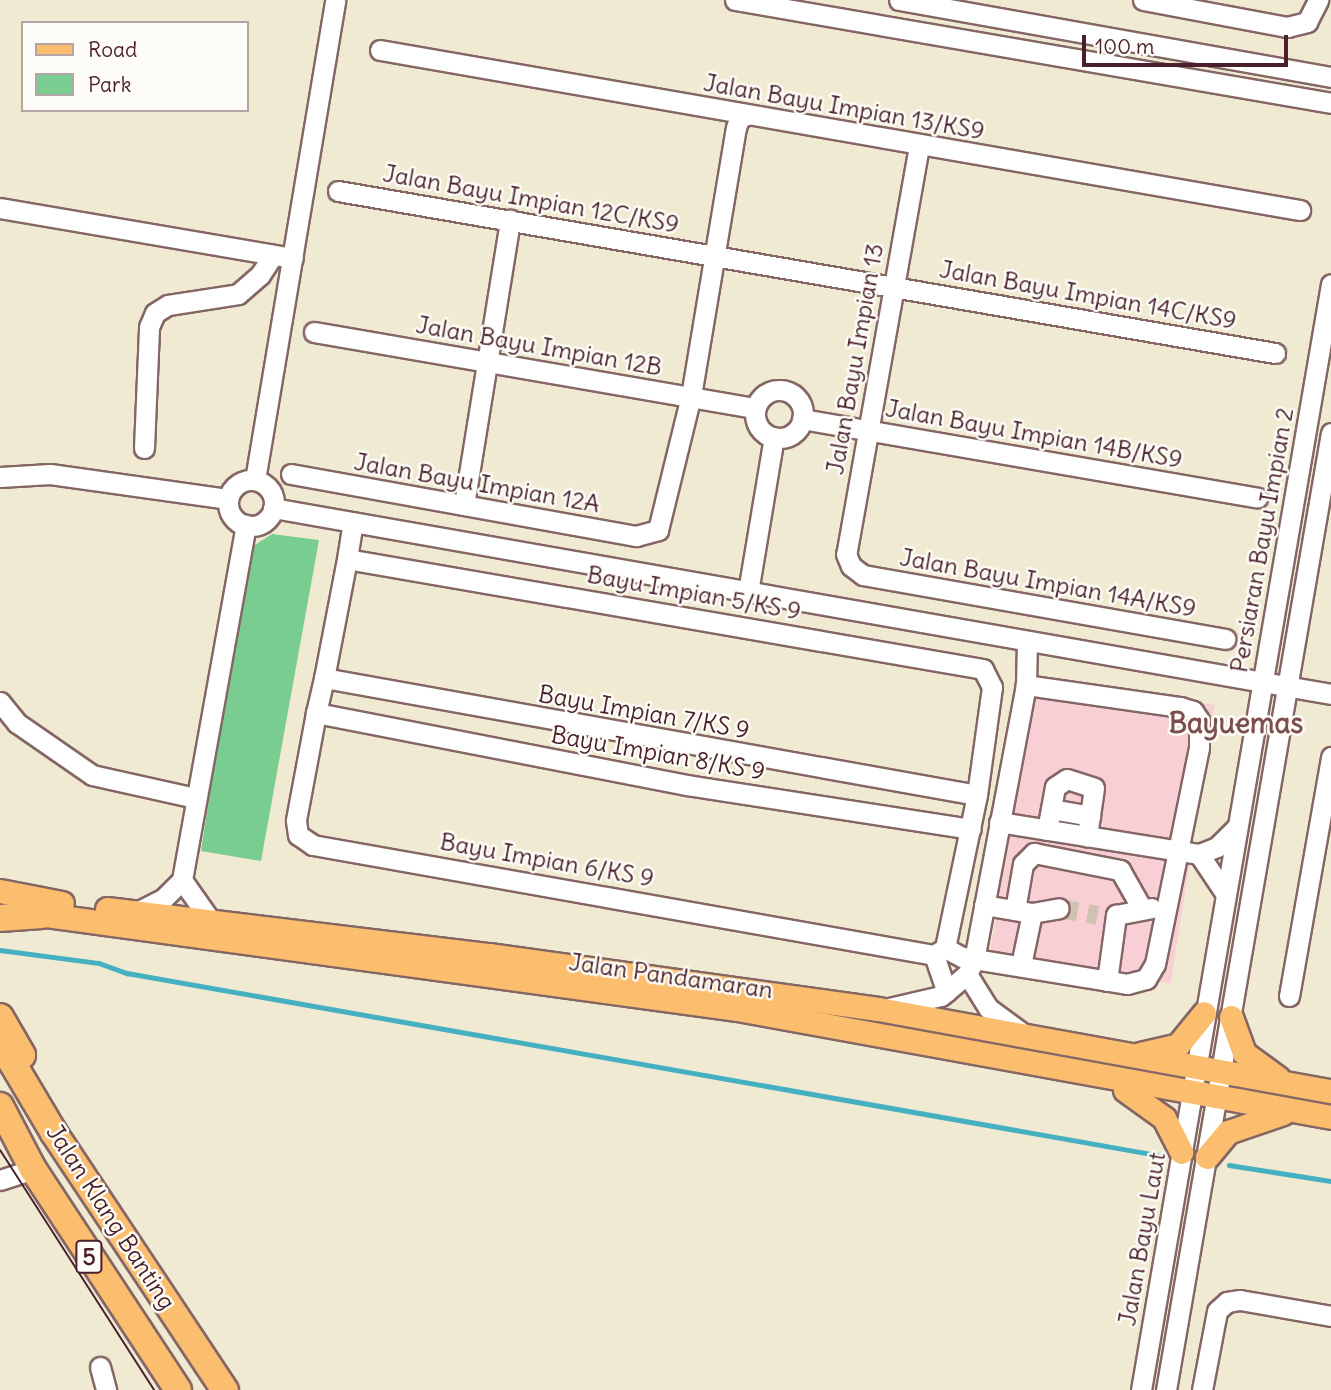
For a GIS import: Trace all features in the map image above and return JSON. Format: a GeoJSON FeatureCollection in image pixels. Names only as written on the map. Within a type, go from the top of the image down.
{"type":"FeatureCollection","features":[{"type":"Feature","properties":{"kind":"highway"},"geometry":{"type":"LineString","coordinates":[[0,918],[42,915]]}},
{"type":"Feature","properties":{"kind":"highway"},"geometry":{"type":"LineString","coordinates":[[0,1017],[29,1066],[54,1133]]}},
{"type":"Feature","properties":{"kind":"highway","name":"Jalan Klang Banting"},"geometry":{"type":"LineString","coordinates":[[0,1042],[54,1133],[225,1390]]}},
{"type":"Feature","properties":{"kind":"highway","name":"Jalan Klang Banting"},"geometry":{"type":"LineString","coordinates":[[2,1111],[33,1169],[178,1390]]}},
{"type":"Feature","properties":{"kind":"main road","name":"Jalan Pandamaran"},"geometry":{"type":"LineString","coordinates":[[0,891],[135,914],[489,955],[878,1009],[1331,1091]]}},
{"type":"Feature","properties":{"kind":"main road","name":"Jalan Pandamaran"},"geometry":{"type":"LineString","coordinates":[[0,908],[737,1009],[1217,1100],[1331,1118]]}},
{"type":"Feature","properties":{"kind":"main road"},"geometry":{"type":"LineString","coordinates":[[1123,1055],[1157,1053],[1178,1045],[1204,1013]]}},
{"type":"Feature","properties":{"kind":"main road"},"geometry":{"type":"LineString","coordinates":[[1231,1017],[1244,1053],[1289,1084]]}},
{"type":"Feature","properties":{"kind":"main road"},"geometry":{"type":"LineString","coordinates":[[1105,1079],[1148,1102],[1174,1133],[1181,1153]]}},
{"type":"Feature","properties":{"kind":"main road"},"geometry":{"type":"LineString","coordinates":[[1207,1157],[1228,1132],[1290,1111]]}},
{"type":"Feature","properties":{"kind":"street"},"geometry":{"type":"LineString","coordinates":[[255,480],[335,0]]}},
{"type":"Feature","properties":{"kind":"street"},"geometry":{"type":"LineString","coordinates":[[735,0],[1329,104]]}},
{"type":"Feature","properties":{"kind":"street"},"geometry":{"type":"LineString","coordinates":[[899,0],[1331,77]]}},
{"type":"Feature","properties":{"kind":"street"},"geometry":{"type":"LineString","coordinates":[[1143,0],[1287,27],[1313,17],[1318,0]]}},
{"type":"Feature","properties":{"kind":"street","name":"Jalan Bayu Impian 13/KS9"},"geometry":{"type":"LineString","coordinates":[[380,50],[1300,211]]}},
{"type":"Feature","properties":{"kind":"street"},"geometry":{"type":"LineString","coordinates":[[1297,71],[1331,62]]}},
{"type":"Feature","properties":{"kind":"street"},"geometry":{"type":"LineString","coordinates":[[691,396],[736,128],[739,118],[747,115]]}},
{"type":"Feature","properties":{"kind":"street","name":"Jalan Bayu Impian 13"},"geometry":{"type":"LineString","coordinates":[[863,575],[851,566],[846,554],[866,430],[919,146]]}},
{"type":"Feature","properties":{"kind":"street","name":"Jalan Bayu Impian 12C/KS9"},"geometry":{"type":"LineString","coordinates":[[338,191],[893,286]]}},
{"type":"Feature","properties":{"kind":"street"},"geometry":{"type":"LineString","coordinates":[[0,208],[293,258]]}},
{"type":"Feature","properties":{"kind":"street"},"geometry":{"type":"LineString","coordinates":[[464,505],[510,220]]}},
{"type":"Feature","properties":{"kind":"street"},"geometry":{"type":"LineString","coordinates":[[144,448],[149,327],[155,313],[168,305],[238,294],[260,275],[273,254]]}},
{"type":"Feature","properties":{"kind":"street","name":"Persiaran Bayu Impian 2"},"geometry":{"type":"LineString","coordinates":[[1190,1095],[1331,284]]}},
{"type":"Feature","properties":{"kind":"street","name":"Jalan Bayu Impian 14C/KS9"},"geometry":{"type":"LineString","coordinates":[[893,286],[1275,353]]}},
{"type":"Feature","properties":{"kind":"street","name":"Jalan Bayu Impian 12B"},"geometry":{"type":"LineString","coordinates":[[314,332],[756,408]]}},
{"type":"Feature","properties":{"kind":"street"},"geometry":{"type":"LineString","coordinates":[[785,391],[799,402],[802,419],[794,433],[774,438],[759,426],[756,408],[767,394],[785,391]]}},
{"type":"Feature","properties":{"kind":"street","name":"Jalan Bayu Impian 12A"},"geometry":{"type":"LineString","coordinates":[[291,474],[636,536],[653,533],[662,523],[691,396]]}},
{"type":"Feature","properties":{"kind":"street","name":"Jalan Bayu Impian 14B/KS9"},"geometry":{"type":"LineString","coordinates":[[802,419],[1257,498]]}},
{"type":"Feature","properties":{"kind":"street","name":"Persiaran Bayu Impian 2"},"geometry":{"type":"LineString","coordinates":[[1217,1100],[1331,433]]}},
{"type":"Feature","properties":{"kind":"street"},"geometry":{"type":"LineString","coordinates":[[748,592],[774,438]]}},
{"type":"Feature","properties":{"kind":"street"},"geometry":{"type":"LineString","coordinates":[[0,477],[50,474],[227,499]]}},
{"type":"Feature","properties":{"kind":"street"},"geometry":{"type":"LineString","coordinates":[[255,480],[272,494],[273,509],[260,524],[246,525],[229,513],[227,499],[240,481],[255,480]]}},
{"type":"Feature","properties":{"kind":"street"},"geometry":{"type":"LineString","coordinates":[[273,509],[1331,694]]}},
{"type":"Feature","properties":{"kind":"street"},"geometry":{"type":"LineString","coordinates":[[316,713],[353,523]]}},
{"type":"Feature","properties":{"kind":"street"},"geometry":{"type":"LineString","coordinates":[[135,914],[163,899],[182,880],[246,525]]}},
{"type":"Feature","properties":{"kind":"street","name":"Bayu Impian 5/KS 9"},"geometry":{"type":"LineString","coordinates":[[347,559],[974,666],[989,675],[992,687],[977,795]]}},
{"type":"Feature","properties":{"kind":"street","name":"Jalan Bayu Impian 14A/KS9"},"geometry":{"type":"LineString","coordinates":[[863,575],[1224,639]]}},
{"type":"Feature","properties":{"kind":"street"},"geometry":{"type":"LineString","coordinates":[[878,1009],[947,992],[971,967],[1026,685],[1027,641]]}},
{"type":"Feature","properties":{"kind":"street","name":"Bayu Impian 7/KS 9"},"geometry":{"type":"LineString","coordinates":[[324,678],[977,795]]}},
{"type":"Feature","properties":{"kind":"street"},"geometry":{"type":"LineString","coordinates":[[940,951],[971,967],[1021,965],[1127,984],[1146,979],[1155,964],[1176,849],[1199,748],[1199,720],[1193,712],[1026,685]]}},
{"type":"Feature","properties":{"kind":"street"},"geometry":{"type":"LineString","coordinates":[[0,702],[17,723],[92,775],[196,798]]}},
{"type":"Feature","properties":{"kind":"street","name":"Bayu Impian 8/KS 9"},"geometry":{"type":"LineString","coordinates":[[316,713],[687,785],[971,829]]}},
{"type":"Feature","properties":{"kind":"street","name":"Bayu Impian 6/KS 9"},"geometry":{"type":"LineString","coordinates":[[316,713],[296,820],[298,835],[305,842],[940,951]]}},
{"type":"Feature","properties":{"kind":"street"},"geometry":{"type":"LineString","coordinates":[[1289,996],[1331,757]]}},
{"type":"Feature","properties":{"kind":"street"},"geometry":{"type":"LineString","coordinates":[[1047,830],[1058,782],[1087,782],[1094,792],[1089,826]]}},
{"type":"Feature","properties":{"kind":"street"},"geometry":{"type":"LineString","coordinates":[[947,992],[940,951],[977,795]]}},
{"type":"Feature","properties":{"kind":"street"},"geometry":{"type":"LineString","coordinates":[[1051,809],[1089,826],[1199,854],[1217,847],[1236,828]]}},
{"type":"Feature","properties":{"kind":"street"},"geometry":{"type":"LineString","coordinates":[[999,822],[1047,830],[1089,826]]}},
{"type":"Feature","properties":{"kind":"street"},"geometry":{"type":"LineString","coordinates":[[1021,965],[1023,864],[1034,853],[1120,870],[1141,907]]}},
{"type":"Feature","properties":{"kind":"street"},"geometry":{"type":"LineString","coordinates":[[1199,854],[1225,893]]}},
{"type":"Feature","properties":{"kind":"street"},"geometry":{"type":"LineString","coordinates":[[182,880],[213,923]]}},
{"type":"Feature","properties":{"kind":"street"},"geometry":{"type":"LineString","coordinates":[[984,905],[1023,912],[1059,908]]}},
{"type":"Feature","properties":{"kind":"street"},"geometry":{"type":"LineString","coordinates":[[1107,981],[1106,915],[1141,907],[1166,910]]}},
{"type":"Feature","properties":{"kind":"street"},"geometry":{"type":"LineString","coordinates":[[971,967],[988,1008],[1027,1037]]}},
{"type":"Feature","properties":{"kind":"street","name":"Jalan Bayu Laut"},"geometry":{"type":"LineString","coordinates":[[1141,1390],[1190,1095]]}},
{"type":"Feature","properties":{"kind":"street","name":"Jalan Bayu Laut"},"geometry":{"type":"LineString","coordinates":[[1166,1390],[1217,1100]]}},
{"type":"Feature","properties":{"kind":"street"},"geometry":{"type":"LineString","coordinates":[[0,1180],[33,1169]]}},
{"type":"Feature","properties":{"kind":"street"},"geometry":{"type":"LineString","coordinates":[[1202,1390],[1217,1311],[1227,1302],[1240,1300],[1331,1316]]}},
{"type":"Feature","properties":{"kind":"street"},"geometry":{"type":"LineString","coordinates":[[100,1367],[106,1390]]}},
{"type":"Feature","properties":{"kind":"shaded area"},"geometry":{"type":"Polygon","coordinates":[[[1034,676],[1215,705],[1171,983],[990,955],[1034,676]]]}},
{"type":"Feature","properties":{"kind":"green space"},"geometry":{"type":"Polygon","coordinates":[[[272,534],[319,540],[261,861],[201,851],[247,550],[272,534]]]}},
{"type":"Feature","properties":{"kind":"waterway"},"geometry":{"type":"LineString","coordinates":[[0,950],[99,963],[127,973],[1163,1156]]}},
{"type":"Feature","properties":{"kind":"waterway"},"geometry":{"type":"LineString","coordinates":[[1229,1165],[1331,1181]]}},
{"type":"Feature","properties":{"kind":"tunnel"},"geometry":{"type":"LineString","coordinates":[[1059,908],[1097,915]]}},
{"type":"Feature","properties":{"kind":"tram line"},"geometry":{"type":"LineString","coordinates":[[0,1150],[154,1390]]}},
{"type":"Feature","properties":{"kind":"district","name":"Bayuemas"},"geometry":{"type":"Point","coordinates":[1236,723]}}]}
